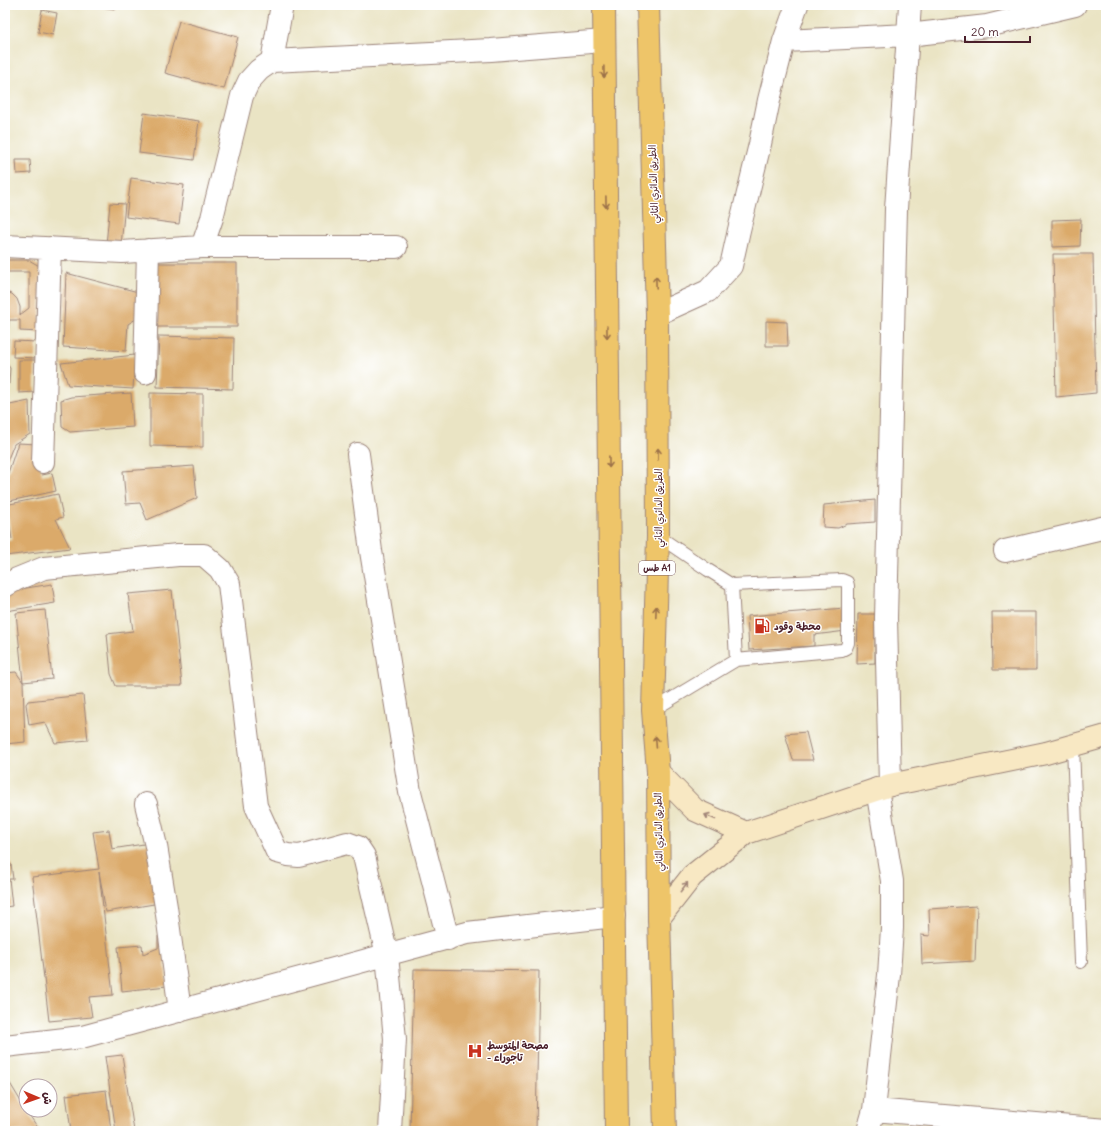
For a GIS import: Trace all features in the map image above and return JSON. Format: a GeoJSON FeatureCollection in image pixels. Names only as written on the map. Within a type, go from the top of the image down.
{"type":"FeatureCollection","features":[{"type":"Feature","properties":{"kind":"highway"},"geometry":{"type":"LineString","coordinates":[[604,5],[616,1131]]}},
{"type":"Feature","properties":{"kind":"highway","name":"الطريق الدائري الثاني"},"geometry":{"type":"LineString","coordinates":[[648,5],[657,314],[658,536],[653,710],[658,772],[659,918],[665,1131]]}},
{"type":"Feature","properties":{"kind":"highway"},"geometry":{"type":"LineString","coordinates":[[656,1131],[655,1037],[661,963]]}},
{"type":"Feature","properties":{"kind":"street"},"geometry":{"type":"LineString","coordinates":[[272,61],[282,5]]}},
{"type":"Feature","properties":{"kind":"street"},"geometry":{"type":"LineString","coordinates":[[657,314],[708,291],[731,266],[769,100],[784,41],[797,5]]}},
{"type":"Feature","properties":{"kind":"street"},"geometry":{"type":"LineString","coordinates":[[868,1131],[874,1110],[889,975],[892,928],[892,881],[884,787],[886,618],[896,209],[910,5]]}},
{"type":"Feature","properties":{"kind":"street"},"geometry":{"type":"LineString","coordinates":[[784,41],[908,35],[987,26],[1075,5]]}},
{"type":"Feature","properties":{"kind":"street"},"geometry":{"type":"LineString","coordinates":[[202,247],[212,218],[242,96],[249,81],[259,70],[272,61],[491,50],[604,41]]}},
{"type":"Feature","properties":{"kind":"street"},"geometry":{"type":"LineString","coordinates":[[5,246],[122,252],[202,247],[396,247]]}},
{"type":"Feature","properties":{"kind":"street"},"geometry":{"type":"LineString","coordinates":[[43,462],[50,248]]}},
{"type":"Feature","properties":{"kind":"street"},"geometry":{"type":"LineString","coordinates":[[145,373],[148,250]]}},
{"type":"Feature","properties":{"kind":"street"},"geometry":{"type":"LineString","coordinates":[[358,454],[371,551],[410,792],[448,939]]}},
{"type":"Feature","properties":{"kind":"street"},"geometry":{"type":"LineString","coordinates":[[1005,551],[1106,527]]}},
{"type":"Feature","properties":{"kind":"street"},"geometry":{"type":"LineString","coordinates":[[5,586],[17,578],[44,568],[178,555],[204,555],[220,569],[229,584],[256,806],[277,852],[299,856],[347,843],[358,847],[364,856],[387,955],[395,1039],[390,1131]]}},
{"type":"Feature","properties":{"kind":"street"},"geometry":{"type":"LineString","coordinates":[[659,918],[692,876],[746,833],[884,787],[1046,753],[1106,736]]}},
{"type":"Feature","properties":{"kind":"street"},"geometry":{"type":"LineString","coordinates":[[658,772],[695,810],[746,833]]}},
{"type":"Feature","properties":{"kind":"street"},"geometry":{"type":"LineString","coordinates":[[146,804],[156,846],[164,892],[180,1011]]}},
{"type":"Feature","properties":{"kind":"street"},"geometry":{"type":"LineString","coordinates":[[5,1046],[82,1037],[467,933],[614,916]]}},
{"type":"Feature","properties":{"kind":"street"},"geometry":{"type":"LineString","coordinates":[[874,1110],[1106,1130]]}},
{"type":"Feature","properties":{"kind":"lane"},"geometry":{"type":"LineString","coordinates":[[653,710],[736,660],[842,650],[846,648],[848,643],[847,582],[842,580],[732,585],[658,536]]}},
{"type":"Feature","properties":{"kind":"lane"},"geometry":{"type":"LineString","coordinates":[[732,585],[736,660]]}},
{"type":"Feature","properties":{"kind":"lane"},"geometry":{"type":"LineString","coordinates":[[1073,745],[1081,962]]}},
{"type":"Feature","properties":{"kind":"building"},"geometry":{"type":"Polygon","coordinates":[[[115,5],[115,9],[94,6],[115,5]]]}},
{"type":"Feature","properties":{"kind":"building"},"geometry":{"type":"Polygon","coordinates":[[[42,10],[57,13],[53,35],[38,32],[42,10]]]}},
{"type":"Feature","properties":{"kind":"building"},"geometry":{"type":"Polygon","coordinates":[[[179,21],[238,37],[224,89],[165,73],[179,21]]]}},
{"type":"Feature","properties":{"kind":"building"},"geometry":{"type":"Polygon","coordinates":[[[144,113],[199,121],[194,160],[139,153],[144,113]]]}},
{"type":"Feature","properties":{"kind":"building"},"geometry":{"type":"Polygon","coordinates":[[[16,160],[30,160],[31,173],[17,174],[16,160]]]}},
{"type":"Feature","properties":{"kind":"building"},"geometry":{"type":"Polygon","coordinates":[[[131,178],[184,185],[179,224],[126,217],[131,178]]]}},
{"type":"Feature","properties":{"kind":"building"},"geometry":{"type":"Polygon","coordinates":[[[110,203],[125,204],[121,246],[106,245],[110,203]]]}},
{"type":"Feature","properties":{"kind":"building"},"geometry":{"type":"Polygon","coordinates":[[[1081,219],[1080,246],[1052,247],[1052,220],[1081,219]]]}},
{"type":"Feature","properties":{"kind":"building"},"geometry":{"type":"Polygon","coordinates":[[[1053,254],[1093,254],[1096,393],[1056,397],[1053,254]]]}},
{"type":"Feature","properties":{"kind":"building"},"geometry":{"type":"Polygon","coordinates":[[[5,260],[29,260],[41,267],[40,332],[20,331],[20,320],[9,320],[7,357],[5,357],[5,292],[12,294],[17,299],[20,307],[20,315],[29,308],[29,272],[5,272],[5,260]]]}},
{"type":"Feature","properties":{"kind":"building"},"geometry":{"type":"Polygon","coordinates":[[[156,263],[237,263],[237,327],[156,327],[156,263]]]}},
{"type":"Feature","properties":{"kind":"building"},"geometry":{"type":"Polygon","coordinates":[[[66,273],[138,292],[139,317],[128,324],[126,351],[63,347],[66,273]]]}},
{"type":"Feature","properties":{"kind":"building"},"geometry":{"type":"Polygon","coordinates":[[[766,321],[787,322],[788,346],[766,346],[766,321]]]}},
{"type":"Feature","properties":{"kind":"building"},"geometry":{"type":"Polygon","coordinates":[[[159,336],[234,338],[233,389],[157,387],[159,336]]]}},
{"type":"Feature","properties":{"kind":"building"},"geometry":{"type":"Polygon","coordinates":[[[14,341],[37,342],[36,358],[13,357],[14,341]]]}},
{"type":"Feature","properties":{"kind":"building"},"geometry":{"type":"Polygon","coordinates":[[[135,355],[133,389],[68,385],[61,363],[135,355]]]}},
{"type":"Feature","properties":{"kind":"building"},"geometry":{"type":"Polygon","coordinates":[[[19,360],[35,360],[35,392],[19,393],[19,360]]]}},
{"type":"Feature","properties":{"kind":"building"},"geometry":{"type":"Polygon","coordinates":[[[5,364],[7,364],[10,368],[9,384],[5,383],[5,364]]]}},
{"type":"Feature","properties":{"kind":"building"},"geometry":{"type":"Polygon","coordinates":[[[131,393],[133,427],[70,432],[62,427],[61,400],[71,397],[131,393]]]}},
{"type":"Feature","properties":{"kind":"building"},"geometry":{"type":"Polygon","coordinates":[[[150,393],[203,394],[203,447],[150,446],[150,393]]]}},
{"type":"Feature","properties":{"kind":"building"},"geometry":{"type":"Polygon","coordinates":[[[29,401],[30,434],[14,444],[5,466],[5,406],[29,401]]]}},
{"type":"Feature","properties":{"kind":"building"},"geometry":{"type":"Polygon","coordinates":[[[18,443],[37,444],[42,475],[52,473],[56,491],[5,502],[5,482],[18,443]]]}},
{"type":"Feature","properties":{"kind":"building"},"geometry":{"type":"Polygon","coordinates":[[[194,466],[197,498],[147,520],[140,503],[126,504],[123,471],[194,466]]]}},
{"type":"Feature","properties":{"kind":"building"},"geometry":{"type":"Polygon","coordinates":[[[58,494],[63,517],[56,519],[70,548],[5,556],[5,542],[12,539],[8,517],[5,517],[5,505],[58,494]]]}},
{"type":"Feature","properties":{"kind":"building"},"geometry":{"type":"Polygon","coordinates":[[[875,500],[875,522],[847,524],[838,528],[823,527],[824,505],[875,500]]]}},
{"type":"Feature","properties":{"kind":"building"},"geometry":{"type":"Polygon","coordinates":[[[52,584],[55,603],[6,611],[7,591],[52,584]]]}},
{"type":"Feature","properties":{"kind":"building"},"geometry":{"type":"Polygon","coordinates":[[[172,590],[182,686],[116,686],[111,674],[107,634],[133,631],[128,594],[172,590]]]}},
{"type":"Feature","properties":{"kind":"building"},"geometry":{"type":"Polygon","coordinates":[[[844,608],[846,631],[814,635],[814,646],[749,650],[747,616],[844,608]]]}},
{"type":"Feature","properties":{"kind":"building"},"geometry":{"type":"Polygon","coordinates":[[[45,610],[52,679],[23,682],[16,613],[45,610]]]}},
{"type":"Feature","properties":{"kind":"building"},"geometry":{"type":"Polygon","coordinates":[[[992,612],[1036,612],[1036,670],[993,670],[992,612]]]}},
{"type":"Feature","properties":{"kind":"building"},"geometry":{"type":"Polygon","coordinates":[[[858,614],[875,614],[875,663],[857,664],[858,614]]]}},
{"type":"Feature","properties":{"kind":"building"},"geometry":{"type":"Polygon","coordinates":[[[6,628],[8,666],[5,666],[6,628]]]}},
{"type":"Feature","properties":{"kind":"building"},"geometry":{"type":"Polygon","coordinates":[[[16,672],[23,682],[25,742],[5,744],[5,673],[16,672]]]}},
{"type":"Feature","properties":{"kind":"building"},"geometry":{"type":"Polygon","coordinates":[[[83,695],[88,740],[55,743],[45,722],[29,725],[26,704],[28,701],[83,695]]]}},
{"type":"Feature","properties":{"kind":"building"},"geometry":{"type":"Polygon","coordinates":[[[806,732],[813,760],[793,760],[785,734],[806,732]]]}},
{"type":"Feature","properties":{"kind":"building"},"geometry":{"type":"Polygon","coordinates":[[[109,830],[112,849],[150,843],[160,903],[106,912],[99,872],[113,995],[89,997],[92,1017],[49,1021],[32,877],[99,869],[93,832],[109,830]]]}},
{"type":"Feature","properties":{"kind":"building"},"geometry":{"type":"Polygon","coordinates":[[[5,864],[11,864],[13,879],[9,879],[12,906],[5,907],[5,864]]]}},
{"type":"Feature","properties":{"kind":"building"},"geometry":{"type":"Polygon","coordinates":[[[977,906],[975,961],[922,964],[921,935],[930,936],[929,909],[977,906]]]}},
{"type":"Feature","properties":{"kind":"building"},"geometry":{"type":"Polygon","coordinates":[[[158,936],[163,938],[167,986],[122,991],[118,947],[142,945],[143,954],[158,948],[158,936]]]}},
{"type":"Feature","properties":{"kind":"building","name":"مصحة المتوسط - تاجوراء"},"geometry":{"type":"Polygon","coordinates":[[[414,969],[539,971],[536,1131],[410,1131],[414,969]]]}},
{"type":"Feature","properties":{"kind":"building"},"geometry":{"type":"Polygon","coordinates":[[[122,1055],[134,1131],[116,1131],[105,1057],[122,1055]]]}},
{"type":"Feature","properties":{"kind":"building"},"geometry":{"type":"Polygon","coordinates":[[[5,1075],[18,1097],[18,1118],[31,1118],[40,1131],[5,1131],[5,1075]]]}},
{"type":"Feature","properties":{"kind":"building"},"geometry":{"type":"Polygon","coordinates":[[[106,1090],[111,1131],[71,1131],[66,1095],[106,1090]]]}},
{"type":"Feature","properties":{"kind":"place","name":"محطة وقود"},"geometry":{"type":"Point","coordinates":[762,626]}},
{"type":"Feature","properties":{"kind":"place","name":"مصحة المتوسط - تاجوراء"},"geometry":{"type":"Point","coordinates":[475,1051]}}]}
